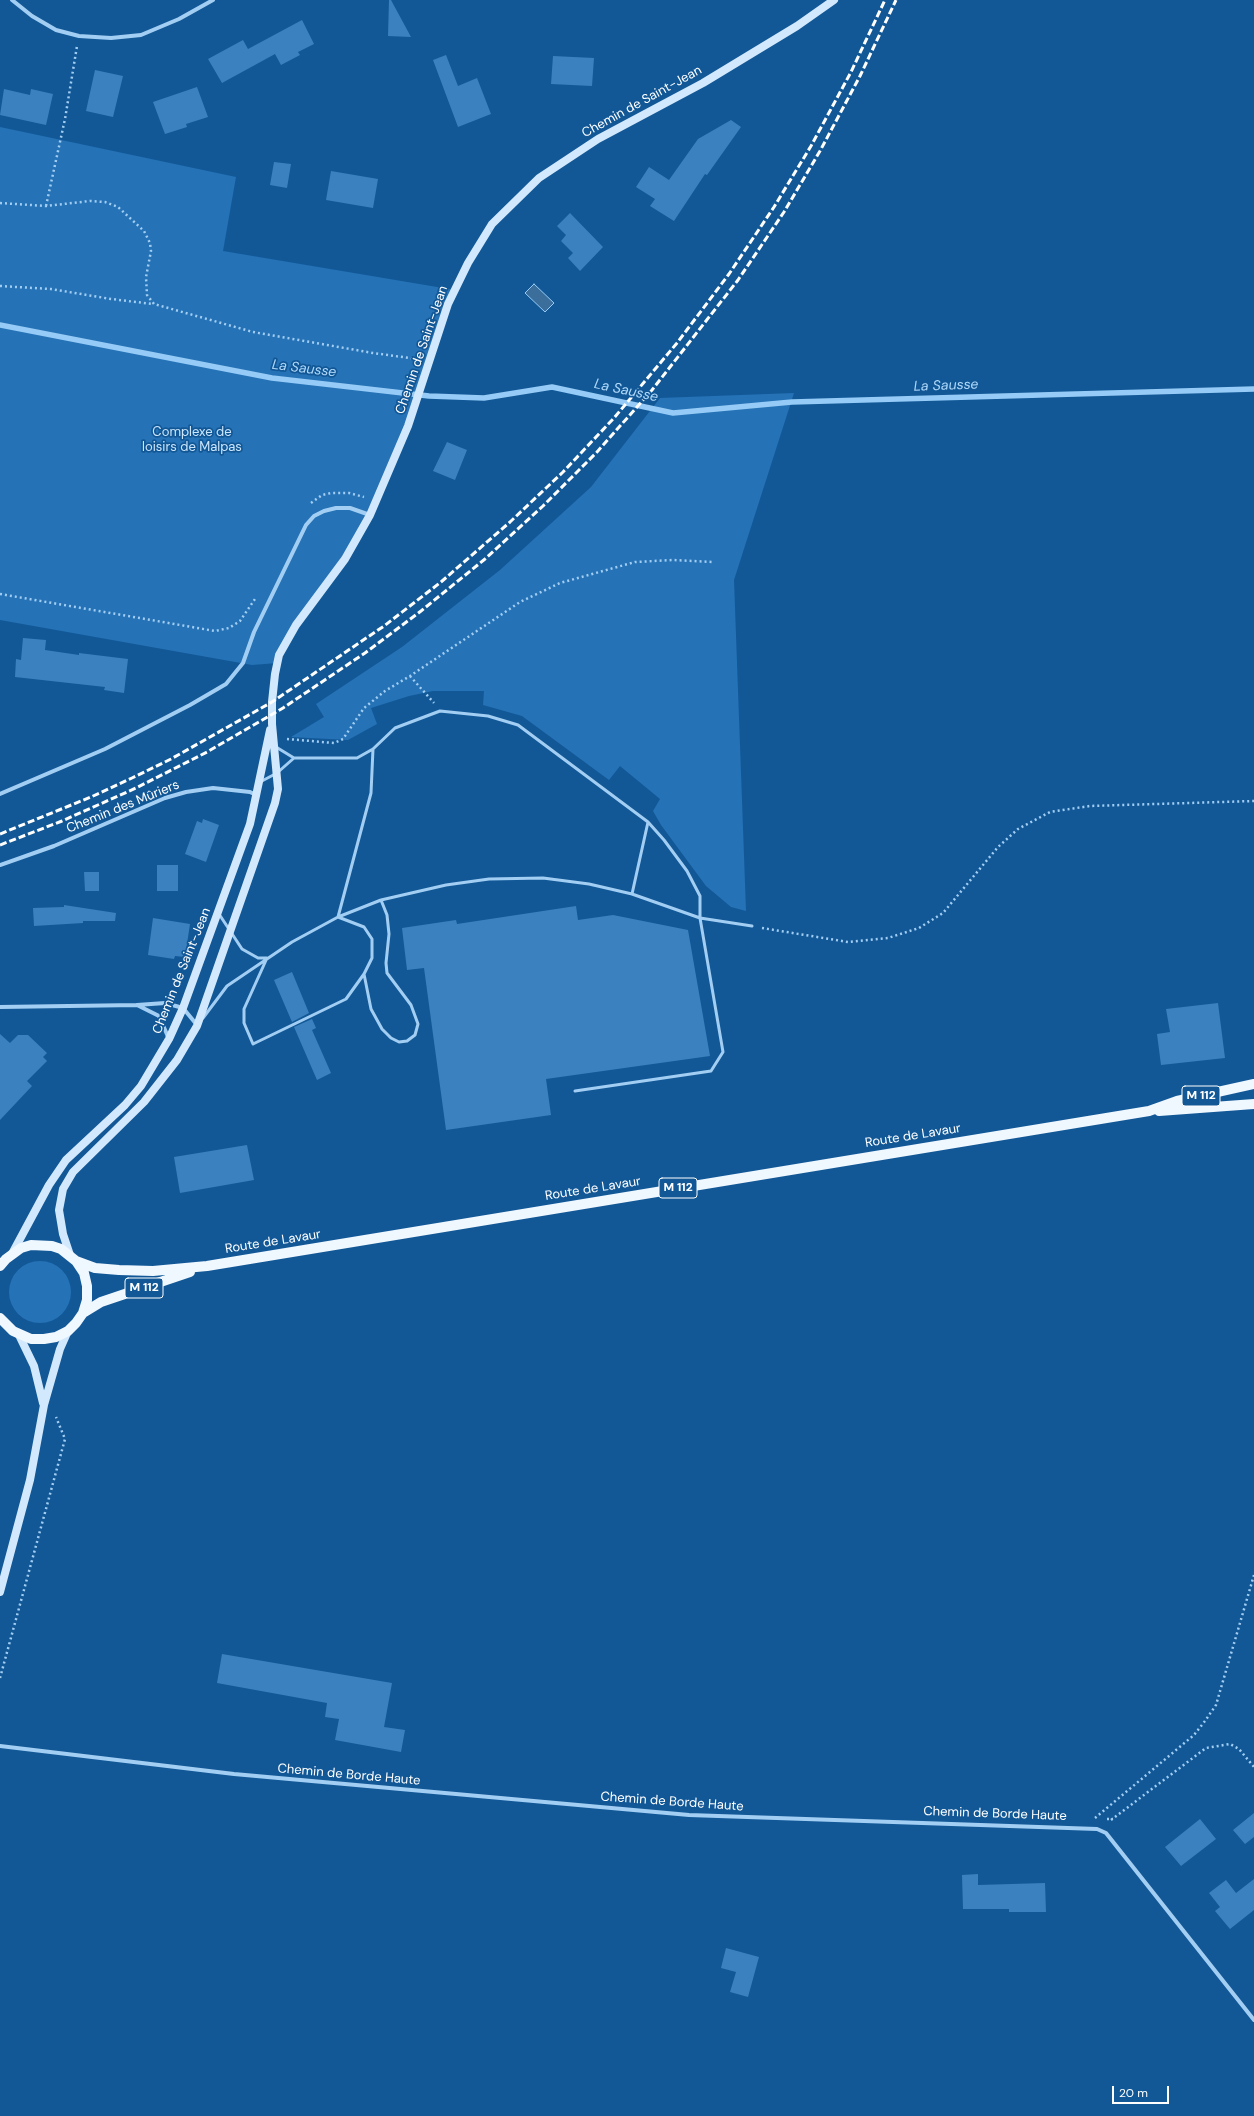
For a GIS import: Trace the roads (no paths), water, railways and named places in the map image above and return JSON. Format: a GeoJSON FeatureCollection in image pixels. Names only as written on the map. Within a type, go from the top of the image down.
{"type":"FeatureCollection","features":[{"type":"Feature","properties":{"kind":"main road","name":"Route de Lavaur"},"geometry":{"type":"LineString","coordinates":[[0,1266],[12,1254],[31,1245],[41,1244],[52,1246],[95,1268],[153,1271],[207,1266],[1149,1110],[1177,1101],[1254,1084]]}},
{"type":"Feature","properties":{"kind":"main road","name":"Route de Lavaur"},"geometry":{"type":"LineString","coordinates":[[1149,1110],[1180,1110],[1254,1104]]}},
{"type":"Feature","properties":{"kind":"main road"},"geometry":{"type":"LineString","coordinates":[[0,1318],[4,1325],[19,1335],[31,1339],[44,1339],[68,1331],[83,1313],[87,1300],[87,1286],[84,1273],[73,1258]]}},
{"type":"Feature","properties":{"kind":"main road","name":"Route de Lavaur"},"geometry":{"type":"LineString","coordinates":[[83,1313],[101,1302],[207,1266]]}},
{"type":"Feature","properties":{"kind":"street"},"geometry":{"type":"LineString","coordinates":[[12,0],[32,16],[56,30],[79,36],[111,38],[141,35],[179,19],[213,0]]}},
{"type":"Feature","properties":{"kind":"street","name":"Chemin de Saint-Jean"},"geometry":{"type":"LineString","coordinates":[[12,1254],[49,1185],[66,1160],[125,1105],[140,1086],[169,1039],[183,1008],[250,824],[272,724],[275,674],[283,646],[296,624],[345,559],[370,515],[415,405],[448,304],[468,263],[492,224],[539,178],[574,153],[703,83],[797,26],[834,0]]}},
{"type":"Feature","properties":{"kind":"street"},"geometry":{"type":"LineString","coordinates":[[0,794],[105,749],[190,705],[226,684],[243,663],[254,632],[306,525],[314,516],[324,511],[336,508],[350,508],[370,515]]}},
{"type":"Feature","properties":{"kind":"street","name":"Chemin de Saint-Jean"},"geometry":{"type":"LineString","coordinates":[[73,1258],[63,1234],[59,1210],[63,1189],[73,1172],[144,1102],[177,1060],[197,1026],[275,803],[278,789],[272,724]]}},
{"type":"Feature","properties":{"kind":"street","name":"Chemin des Mûriers"},"geometry":{"type":"LineString","coordinates":[[0,865],[54,846],[165,798],[186,792],[213,788],[250,792],[256,795]]}},
{"type":"Feature","properties":{"kind":"street"},"geometry":{"type":"LineString","coordinates":[[0,1007],[137,1005],[165,1003],[183,1008],[197,1026]]}},
{"type":"Feature","properties":{"kind":"street"},"geometry":{"type":"LineString","coordinates":[[137,1005],[159,1016],[169,1039]]}},
{"type":"Feature","properties":{"kind":"street"},"geometry":{"type":"LineString","coordinates":[[0,1592],[30,1480],[44,1405],[60,1349],[68,1331]]}},
{"type":"Feature","properties":{"kind":"street"},"geometry":{"type":"LineString","coordinates":[[19,1335],[34,1366],[44,1405]]}},
{"type":"Feature","properties":{"kind":"street","name":"Chemin de Borde Haute"},"geometry":{"type":"LineString","coordinates":[[0,1746],[234,1774],[689,1815],[1097,1829],[1106,1833],[1254,2020]]}},
{"type":"Feature","properties":{"kind":"lane"},"geometry":{"type":"LineString","coordinates":[[275,746],[294,758],[357,758],[374,749],[395,728],[440,711],[488,716],[518,725],[648,822],[664,840],[687,871],[700,896],[700,918],[723,1052],[711,1071],[575,1091]]}},
{"type":"Feature","properties":{"kind":"lane"},"geometry":{"type":"LineString","coordinates":[[338,917],[371,793],[374,749]]}},
{"type":"Feature","properties":{"kind":"lane"},"geometry":{"type":"LineString","coordinates":[[260,782],[277,773],[294,758]]}},
{"type":"Feature","properties":{"kind":"lane"},"geometry":{"type":"LineString","coordinates":[[632,894],[648,822]]}},
{"type":"Feature","properties":{"kind":"lane"},"geometry":{"type":"LineString","coordinates":[[197,1026],[227,986],[292,942],[338,917],[381,900],[446,885],[489,879],[543,878],[589,884],[632,894],[700,918],[752,926]]}},
{"type":"Feature","properties":{"kind":"lane"},"geometry":{"type":"LineString","coordinates":[[364,974],[371,1009],[382,1029],[391,1038],[399,1042],[407,1041],[415,1035],[418,1024],[411,1005],[387,973],[386,963],[389,934],[387,915],[381,900]]}},
{"type":"Feature","properties":{"kind":"lane"},"geometry":{"type":"LineString","coordinates":[[218,913],[230,934],[242,949],[258,958],[267,958]]}},
{"type":"Feature","properties":{"kind":"lane"},"geometry":{"type":"LineString","coordinates":[[267,958],[244,1009],[244,1023],[253,1044],[346,1000],[364,974],[372,958],[372,939],[364,927],[338,917]]}},
{"type":"Feature","properties":{"kind":"waterway","name":"La Sausse"},"geometry":{"type":"LineString","coordinates":[[0,325],[272,378],[429,396],[484,398],[552,387],[673,413],[792,402],[1254,389]]}},
{"type":"Feature","properties":{"kind":"railway"},"geometry":{"type":"LineString","coordinates":[[0,834],[91,797],[132,778],[171,759],[272,702],[384,626],[441,582],[510,522],[563,472],[614,418],[677,343],[729,274],[774,207],[811,146],[851,72],[885,0]]}},
{"type":"Feature","properties":{"kind":"railway"},"geometry":{"type":"LineString","coordinates":[[0,845],[62,821],[136,788],[207,752],[283,708],[365,653],[421,611],[485,559],[543,506],[597,452],[652,390],[738,280],[784,212],[820,151],[860,76],[896,0]]}},
{"type":"Feature","properties":{"kind":"park label","name":"Complexe de loisirs de Malpas"},"geometry":{"type":"Point","coordinates":[192,440]}}]}
